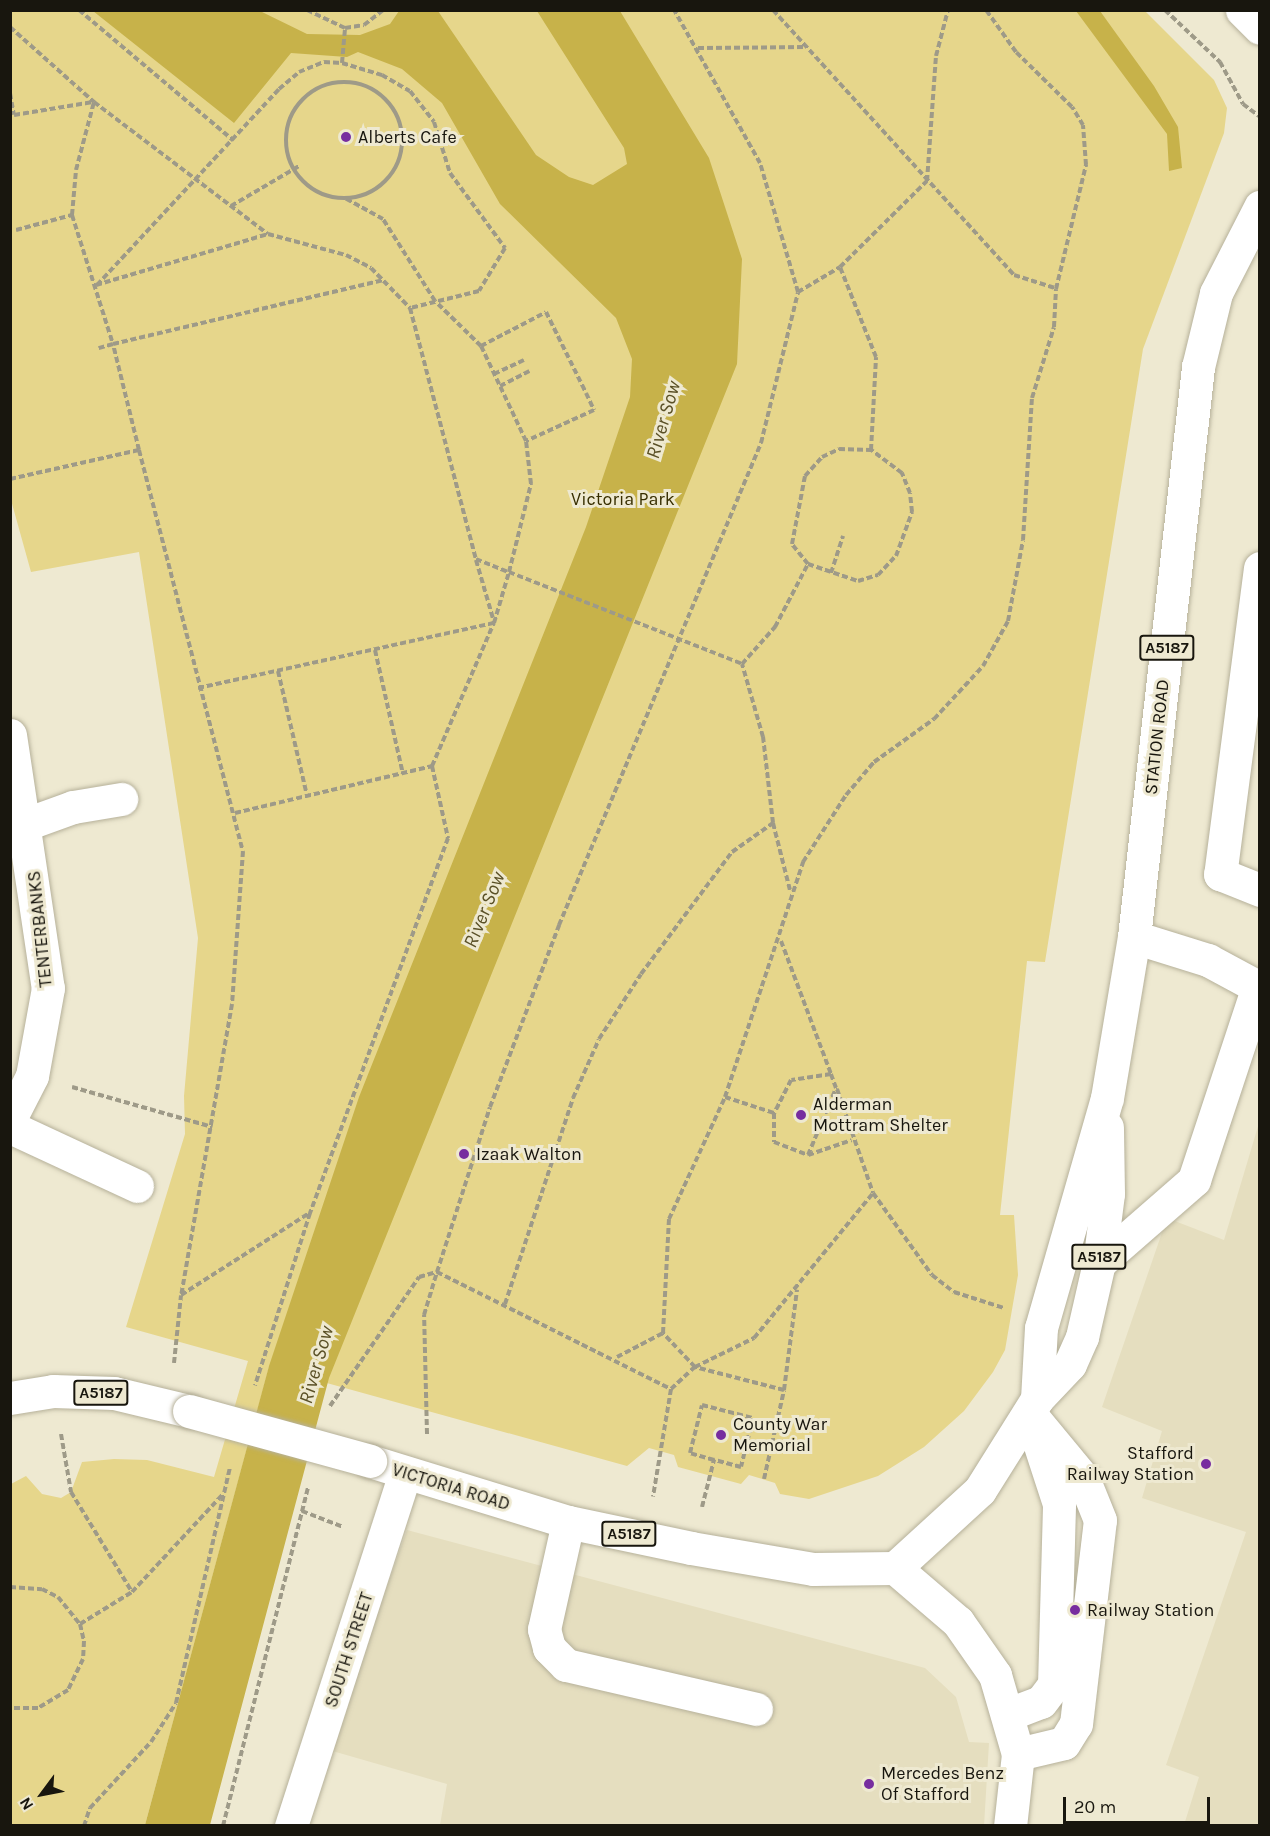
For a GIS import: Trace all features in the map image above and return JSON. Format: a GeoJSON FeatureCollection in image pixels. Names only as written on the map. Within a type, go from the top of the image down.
{"type":"FeatureCollection","features":[{"type":"Feature","properties":{"kind":"main road"},"geometry":{"type":"LineString","coordinates":[[1242,10],[1260,28]]}},
{"type":"Feature","properties":{"kind":"main road","name":"STATION ROAD"},"geometry":{"type":"LineString","coordinates":[[1033,1407],[1041,1328],[1107,1098],[1135,926],[1198,367],[1216,293],[1260,207]]}},
{"type":"Feature","properties":{"kind":"main road"},"geometry":{"type":"LineString","coordinates":[[1260,568],[1220,874],[1260,890]]}},
{"type":"Feature","properties":{"kind":"main road","name":"TENTERBANKS"},"geometry":{"type":"LineString","coordinates":[[10,735],[26,824],[48,988],[32,1076],[10,1119]]}},
{"type":"Feature","properties":{"kind":"main road"},"geometry":{"type":"LineString","coordinates":[[26,824],[74,807],[122,799]]}},
{"type":"Feature","properties":{"kind":"main road"},"geometry":{"type":"LineString","coordinates":[[1099,1263],[1194,1180],[1259,980],[1202,936],[1135,926]]}},
{"type":"Feature","properties":{"kind":"main road","name":"STATION ROAD"},"geometry":{"type":"LineString","coordinates":[[895,1568],[980,1490],[1033,1407],[1070,1364],[1078,1346],[1099,1263],[1108,1194],[1107,1098]]}},
{"type":"Feature","properties":{"kind":"main road"},"geometry":{"type":"LineString","coordinates":[[10,1127],[137,1186]]}},
{"type":"Feature","properties":{"kind":"main road","name":"VICTORIA ROAD"},"geometry":{"type":"LineString","coordinates":[[10,1398],[53,1391],[114,1394],[180,1408],[370,1461],[405,1474],[568,1522],[813,1569],[895,1568]]}},
{"type":"Feature","properties":{"kind":"main road"},"geometry":{"type":"LineString","coordinates":[[1009,1714],[1041,1702],[1054,1686],[1059,1504],[1033,1407]]}},
{"type":"Feature","properties":{"kind":"main road"},"geometry":{"type":"LineString","coordinates":[[1018,1754],[1064,1743],[1076,1724],[1100,1520],[1083,1478],[1033,1407]]}},
{"type":"Feature","properties":{"kind":"main road","name":"SOUTH STREET"},"geometry":{"type":"LineString","coordinates":[[291,1826],[405,1474]]}},
{"type":"Feature","properties":{"kind":"main road"},"geometry":{"type":"LineString","coordinates":[[568,1522],[544,1629],[549,1648],[566,1665],[756,1709]]}},
{"type":"Feature","properties":{"kind":"main road"},"geometry":{"type":"LineString","coordinates":[[895,1568],[957,1622],[995,1675],[1009,1714],[1018,1754],[1010,1826]]}},
{"type":"Feature","properties":{"kind":"path"},"geometry":{"type":"LineString","coordinates":[[79,10],[233,140]]}},
{"type":"Feature","properties":{"kind":"path"},"geometry":{"type":"LineString","coordinates":[[307,10],[345,28],[364,25],[383,10]]}},
{"type":"Feature","properties":{"kind":"path"},"geometry":{"type":"LineString","coordinates":[[426,1413],[424,1315],[437,1272],[547,957],[678,634],[761,443],[798,292],[760,163],[698,48],[674,10]]}},
{"type":"Feature","properties":{"kind":"path"},"geometry":{"type":"LineString","coordinates":[[773,10],[1014,275],[1056,289]]}},
{"type":"Feature","properties":{"kind":"path"},"geometry":{"type":"LineString","coordinates":[[798,292],[840,267],[927,181],[936,56],[948,10]]}},
{"type":"Feature","properties":{"kind":"path"},"geometry":{"type":"LineString","coordinates":[[784,1390],[695,1367],[663,1333],[669,1219],[725,1097],[781,941],[790,890],[846,795],[874,762],[934,719],[984,666],[1008,621],[1023,540],[1032,398],[1054,327],[1056,289],[1086,165],[1083,125],[986,10]]}},
{"type":"Feature","properties":{"kind":"path"},"geometry":{"type":"LineString","coordinates":[[1165,10],[1220,62],[1243,104],[1260,117]]}},
{"type":"Feature","properties":{"kind":"path"},"geometry":{"type":"LineString","coordinates":[[10,27],[94,102],[268,234],[346,255],[384,280],[410,308],[494,623]]}},
{"type":"Feature","properties":{"kind":"path"},"geometry":{"type":"LineString","coordinates":[[342,63],[345,28]]}},
{"type":"Feature","properties":{"kind":"path"},"geometry":{"type":"LineString","coordinates":[[698,48],[805,47]]}},
{"type":"Feature","properties":{"kind":"path"},"geometry":{"type":"LineString","coordinates":[[96,285],[299,72],[324,62],[342,63],[382,75],[410,91],[434,122],[450,173],[505,248],[479,291],[410,308]]}},
{"type":"Feature","properties":{"kind":"path"},"geometry":{"type":"LineString","coordinates":[[253,1391],[310,1213],[448,838],[432,765],[494,623],[531,484],[526,441],[481,346],[435,301],[383,219],[345,198],[314,191],[293,169],[286,132],[302,98],[328,83],[373,89],[397,117],[400,155],[374,190],[345,198]]}},
{"type":"Feature","properties":{"kind":"path"},"geometry":{"type":"LineString","coordinates":[[10,93],[14,115],[94,102]]}},
{"type":"Feature","properties":{"kind":"path"},"geometry":{"type":"LineString","coordinates":[[94,102],[76,170],[72,215],[113,344],[198,688],[235,813],[243,850],[232,1004],[181,1295],[180,1408]]}},
{"type":"Feature","properties":{"kind":"path"},"geometry":{"type":"LineString","coordinates":[[231,206],[299,166]]}},
{"type":"Feature","properties":{"kind":"path"},"geometry":{"type":"LineString","coordinates":[[16,230],[72,215]]}},
{"type":"Feature","properties":{"kind":"path"},"geometry":{"type":"LineString","coordinates":[[96,285],[268,234]]}},
{"type":"Feature","properties":{"kind":"path"},"geometry":{"type":"LineString","coordinates":[[840,267],[876,357],[871,450]]}},
{"type":"Feature","properties":{"kind":"path"},"geometry":{"type":"LineString","coordinates":[[99,348],[384,280]]}},
{"type":"Feature","properties":{"kind":"path"},"geometry":{"type":"LineString","coordinates":[[481,346],[546,312],[586,393],[594,410],[526,441]]}},
{"type":"Feature","properties":{"kind":"path"},"geometry":{"type":"LineString","coordinates":[[494,374],[524,360]]}},
{"type":"Feature","properties":{"kind":"path"},"geometry":{"type":"LineString","coordinates":[[500,386],[529,371]]}},
{"type":"Feature","properties":{"kind":"path"},"geometry":{"type":"LineString","coordinates":[[839,449],[871,450],[902,473],[912,512],[896,556],[878,575],[858,581],[808,564],[792,544],[805,476],[822,458],[839,449]]}},
{"type":"Feature","properties":{"kind":"path"},"geometry":{"type":"LineString","coordinates":[[10,479],[139,450]]}},
{"type":"Feature","properties":{"kind":"path"},"geometry":{"type":"LineString","coordinates":[[831,573],[843,536]]}},
{"type":"Feature","properties":{"kind":"path"},"geometry":{"type":"LineString","coordinates":[[476,560],[678,634],[742,664],[763,737],[773,823],[790,890]]}},
{"type":"Feature","properties":{"kind":"path"},"geometry":{"type":"LineString","coordinates":[[742,664],[775,627],[808,564]]}},
{"type":"Feature","properties":{"kind":"path"},"geometry":{"type":"LineString","coordinates":[[198,688],[494,623]]}},
{"type":"Feature","properties":{"kind":"path"},"geometry":{"type":"LineString","coordinates":[[375,650],[404,774]]}},
{"type":"Feature","properties":{"kind":"path"},"geometry":{"type":"LineString","coordinates":[[278,671],[307,796]]}},
{"type":"Feature","properties":{"kind":"path"},"geometry":{"type":"LineString","coordinates":[[235,813],[404,774],[432,765]]}},
{"type":"Feature","properties":{"kind":"path"},"geometry":{"type":"LineString","coordinates":[[505,1304],[573,1098],[599,1039],[732,852],[773,823]]}},
{"type":"Feature","properties":{"kind":"path"},"geometry":{"type":"LineString","coordinates":[[781,941],[873,1193],[913,1255],[954,1292],[979,1304],[1021,1310],[1041,1328]]}},
{"type":"Feature","properties":{"kind":"path"},"geometry":{"type":"LineString","coordinates":[[831,1074],[791,1080],[774,1113],[774,1142],[808,1155],[852,1140]]}},
{"type":"Feature","properties":{"kind":"path"},"geometry":{"type":"LineString","coordinates":[[32,1076],[212,1127]]}},
{"type":"Feature","properties":{"kind":"path"},"geometry":{"type":"LineString","coordinates":[[808,1155],[836,1088]]}},
{"type":"Feature","properties":{"kind":"path"},"geometry":{"type":"LineString","coordinates":[[725,1097],[774,1113]]}},
{"type":"Feature","properties":{"kind":"path"},"geometry":{"type":"LineString","coordinates":[[646,1537],[671,1389],[695,1367],[754,1338],[797,1289],[873,1193]]}},
{"type":"Feature","properties":{"kind":"path"},"geometry":{"type":"LineString","coordinates":[[181,1295],[310,1213]]}},
{"type":"Feature","properties":{"kind":"path"},"geometry":{"type":"LineString","coordinates":[[329,1409],[419,1277],[437,1272],[616,1358],[671,1389]]}},
{"type":"Feature","properties":{"kind":"path"},"geometry":{"type":"LineString","coordinates":[[764,1479],[784,1390],[797,1289]]}},
{"type":"Feature","properties":{"kind":"path"},"geometry":{"type":"LineString","coordinates":[[616,1358],[663,1333]]}},
{"type":"Feature","properties":{"kind":"path"},"geometry":{"type":"LineString","coordinates":[[53,1391],[71,1492],[132,1592]]}},
{"type":"Feature","properties":{"kind":"path"},"geometry":{"type":"LineString","coordinates":[[702,1405],[753,1418],[741,1467],[714,1460],[690,1453],[702,1405]]}},
{"type":"Feature","properties":{"kind":"path"},"geometry":{"type":"LineString","coordinates":[[84,1826],[90,1808],[152,1742],[176,1703],[232,1459]]}},
{"type":"Feature","properties":{"kind":"path"},"geometry":{"type":"LineString","coordinates":[[709,1481],[714,1460]]}},
{"type":"Feature","properties":{"kind":"path"},"geometry":{"type":"LineString","coordinates":[[223,1826],[311,1477]]}},
{"type":"Feature","properties":{"kind":"path"},"geometry":{"type":"LineString","coordinates":[[80,1624],[132,1592],[223,1493]]}},
{"type":"Feature","properties":{"kind":"path"},"geometry":{"type":"LineString","coordinates":[[10,1587],[42,1588],[58,1597],[80,1624],[83,1659],[68,1690],[38,1708],[10,1707]]}},
{"type":"Feature","properties":{"kind":"shaded area","name":"Stafford Railway Station"},"geometry":{"type":"Polygon","coordinates":[[[1259,1123],[1259,1825],[1184,1825],[1199,1777],[1166,1765],[1246,1532],[1142,1498],[1162,1431],[1102,1407],[1167,1218],[1224,1240],[1259,1123]]]}},
{"type":"Feature","properties":{"kind":"shaded area"},"geometry":{"type":"Polygon","coordinates":[[[407,1530],[925,1668],[956,1697],[969,1742],[989,1743],[984,1826],[440,1825],[447,1784],[329,1750],[407,1530]]]}},
{"type":"Feature","properties":{"kind":"green space","name":"Victoria Park"},"geometry":{"type":"Polygon","coordinates":[[[11,11],[1145,11],[1214,80],[1227,108],[1224,133],[1143,349],[1045,962],[1027,961],[1000,1215],[1014,1215],[1018,1275],[1005,1350],[993,1372],[964,1411],[924,1447],[878,1476],[809,1499],[780,1494],[775,1483],[749,1475],[741,1484],[678,1467],[674,1455],[649,1448],[627,1466],[269,1367],[145,1825],[11,1825],[11,1484],[26,1476],[42,1494],[61,1498],[71,1492],[82,1462],[114,1459],[147,1460],[214,1477],[248,1361],[126,1327],[185,1134],[184,1096],[198,938],[139,552],[31,572],[11,500],[11,11]]]}},
{"type":"Feature","properties":{"kind":"water","name":"River Sow"},"geometry":{"type":"Polygon","coordinates":[[[93,11],[260,11],[307,34],[360,35],[390,24],[399,11],[438,11],[536,155],[569,177],[593,185],[627,164],[624,148],[537,11],[620,11],[709,158],[742,259],[737,364],[329,1378],[210,1825],[145,1825],[269,1366],[359,1097],[586,527],[630,397],[632,359],[616,318],[500,204],[442,103],[402,69],[358,52],[347,57],[291,53],[234,123],[93,11]]]}},
{"type":"Feature","properties":{"kind":"water"},"geometry":{"type":"Polygon","coordinates":[[[1076,11],[1100,11],[1154,86],[1178,127],[1182,168],[1169,171],[1167,134],[1076,11]]]}},
{"type":"Feature","properties":{"kind":"place","name":"Alberts Cafe"},"geometry":{"type":"Point","coordinates":[346,137]}},
{"type":"Feature","properties":{"kind":"place","name":"Alderman Mottram Shelter"},"geometry":{"type":"Point","coordinates":[801,1115]}},
{"type":"Feature","properties":{"kind":"place","name":"Izaak Walton"},"geometry":{"type":"Point","coordinates":[464,1154]}},
{"type":"Feature","properties":{"kind":"place","name":"County War Memorial"},"geometry":{"type":"Point","coordinates":[721,1435]}},
{"type":"Feature","properties":{"kind":"place","name":"Stafford Railway Station"},"geometry":{"type":"Point","coordinates":[1206,1464]}},
{"type":"Feature","properties":{"kind":"place","name":"Railway Station"},"geometry":{"type":"Point","coordinates":[1075,1610]}},
{"type":"Feature","properties":{"kind":"place","name":"Mercedes Benz Of Stafford"},"geometry":{"type":"Point","coordinates":[869,1784]}}]}
